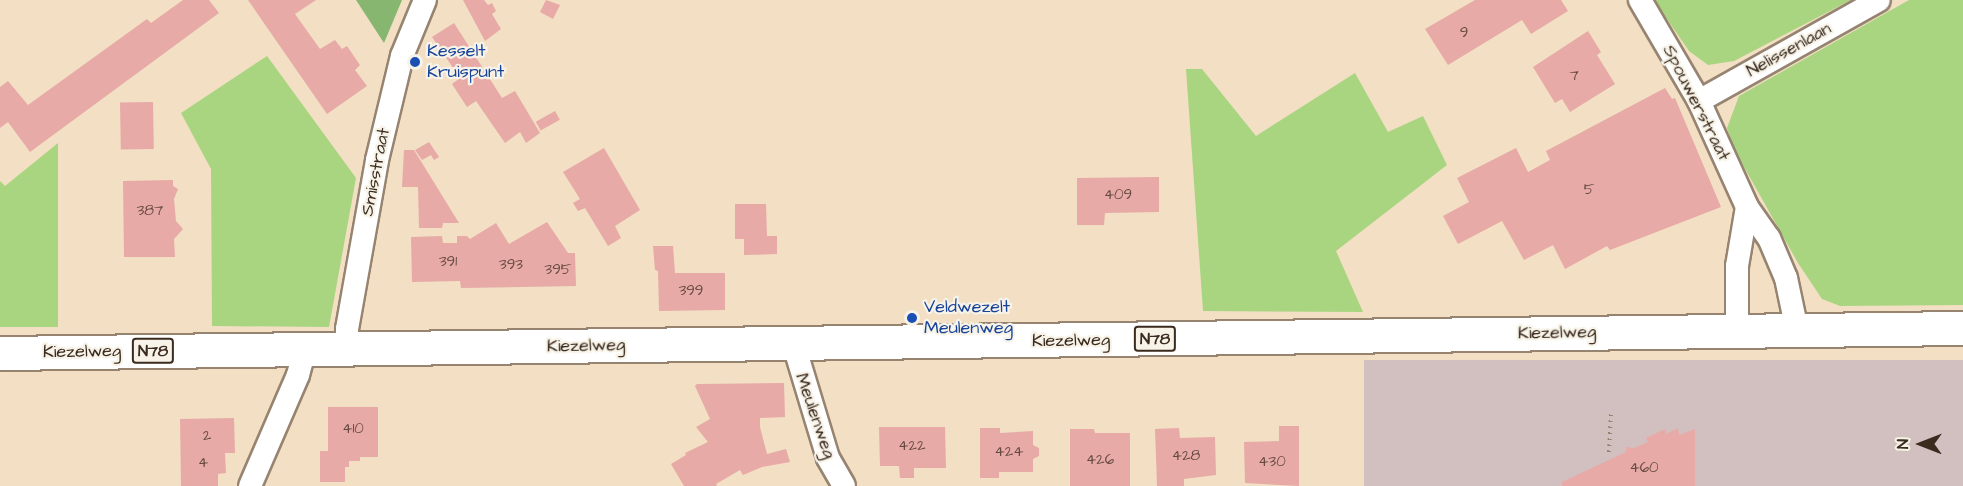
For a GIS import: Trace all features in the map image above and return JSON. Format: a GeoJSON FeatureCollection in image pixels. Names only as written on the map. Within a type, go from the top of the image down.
{"type":"FeatureCollection","features":[{"type":"Feature","properties":{"kind":"main road","name":"Kiezelweg"},"geometry":{"type":"LineString","coordinates":[[0,353],[1963,328]]}},
{"type":"Feature","properties":{"kind":"street","name":"Smisstraat"},"geometry":{"type":"LineString","coordinates":[[347,349],[347,329],[377,160],[402,56],[425,0]]}},
{"type":"Feature","properties":{"kind":"street","name":"Spouwerstraat"},"geometry":{"type":"LineString","coordinates":[[1640,0],[1699,101],[1747,207],[1770,238],[1786,278],[1797,330]]}},
{"type":"Feature","properties":{"kind":"street","name":"Nelissenlaan"},"geometry":{"type":"LineString","coordinates":[[1699,101],[1879,0]]}},
{"type":"Feature","properties":{"kind":"street"},"geometry":{"type":"LineString","coordinates":[[1737,330],[1737,266],[1747,207]]}},
{"type":"Feature","properties":{"kind":"street","name":"Meulenweg"},"geometry":{"type":"LineString","coordinates":[[793,342],[828,458],[844,486]]}},
{"type":"Feature","properties":{"kind":"street"},"geometry":{"type":"LineString","coordinates":[[250,486],[298,375],[305,349]]}},
{"type":"Feature","properties":{"kind":"path"},"geometry":{"type":"LineString","coordinates":[[1609,452],[1611,414]]}},
{"type":"Feature","properties":{"kind":"shaded area"},"geometry":{"type":"Polygon","coordinates":[[[1364,360],[1963,360],[1963,486],[1364,486],[1364,360]]]}},
{"type":"Feature","properties":{"kind":"green space"},"geometry":{"type":"Polygon","coordinates":[[[356,0],[402,0],[384,43],[356,0]]]}},
{"type":"Feature","properties":{"kind":"green space"},"geometry":{"type":"Polygon","coordinates":[[[1654,0],[1851,0],[1734,61],[1708,65],[1689,51],[1654,0]]]}},
{"type":"Feature","properties":{"kind":"green space"},"geometry":{"type":"Polygon","coordinates":[[[1909,0],[1963,0],[1963,305],[1840,306],[1822,299],[1798,263],[1734,149],[1727,128],[1739,96],[1909,0]]]}},
{"type":"Feature","properties":{"kind":"green space"},"geometry":{"type":"Polygon","coordinates":[[[267,56],[356,178],[329,327],[212,326],[211,169],[181,113],[267,56]]]}},
{"type":"Feature","properties":{"kind":"green space"},"geometry":{"type":"Polygon","coordinates":[[[1186,69],[1202,69],[1256,136],[1355,73],[1388,132],[1423,116],[1447,165],[1336,251],[1363,312],[1203,311],[1186,69]]]}},
{"type":"Feature","properties":{"kind":"green space"},"geometry":{"type":"Polygon","coordinates":[[[58,143],[58,327],[0,327],[0,181],[5,186],[58,143]]]}},
{"type":"Feature","properties":{"kind":"building"},"geometry":{"type":"Polygon","coordinates":[[[183,0],[209,0],[219,13],[30,152],[8,122],[0,128],[0,87],[8,81],[28,105],[147,19],[151,23],[183,0]]]}},
{"type":"Feature","properties":{"kind":"building"},"geometry":{"type":"Polygon","coordinates":[[[248,0],[316,0],[295,14],[320,49],[335,40],[342,49],[347,46],[360,65],[355,70],[367,86],[327,114],[248,0]]]}},
{"type":"Feature","properties":{"kind":"building"},"geometry":{"type":"Polygon","coordinates":[[[463,0],[484,0],[488,5],[492,3],[496,11],[492,14],[501,29],[485,41],[463,0]]]}},
{"type":"Feature","properties":{"kind":"building"},"geometry":{"type":"Polygon","coordinates":[[[546,0],[560,5],[553,19],[540,12],[546,0]]]}},
{"type":"Feature","properties":{"kind":"building"},"geometry":{"type":"Polygon","coordinates":[[[1475,0],[1561,0],[1568,11],[1531,34],[1522,20],[1448,65],[1425,29],[1475,0]]]}},
{"type":"Feature","properties":{"kind":"building"},"geometry":{"type":"Polygon","coordinates":[[[454,23],[502,98],[515,91],[540,133],[526,143],[520,132],[505,143],[476,101],[467,107],[452,84],[460,78],[432,37],[454,23]]]}},
{"type":"Feature","properties":{"kind":"building"},"geometry":{"type":"Polygon","coordinates":[[[1588,31],[1601,52],[1597,55],[1615,84],[1570,112],[1562,99],[1555,103],[1533,67],[1588,31]]]}},
{"type":"Feature","properties":{"kind":"building"},"geometry":{"type":"Polygon","coordinates":[[[1665,88],[1672,99],[1675,98],[1721,207],[1610,250],[1607,246],[1565,269],[1553,245],[1524,260],[1502,221],[1458,244],[1443,216],[1469,202],[1457,178],[1516,148],[1528,172],[1550,160],[1546,151],[1665,88]]]}},
{"type":"Feature","properties":{"kind":"building"},"geometry":{"type":"Polygon","coordinates":[[[153,102],[154,149],[121,150],[120,103],[153,102]]]}},
{"type":"Feature","properties":{"kind":"building"},"geometry":{"type":"Polygon","coordinates":[[[555,111],[560,120],[541,130],[536,122],[555,111]]]}},
{"type":"Feature","properties":{"kind":"building"},"geometry":{"type":"Polygon","coordinates":[[[429,142],[439,157],[434,160],[431,155],[422,160],[415,150],[429,142]]]}},
{"type":"Feature","properties":{"kind":"building"},"geometry":{"type":"Polygon","coordinates":[[[604,148],[640,210],[615,226],[621,238],[608,246],[585,208],[578,211],[573,203],[580,199],[563,172],[604,148]]]}},
{"type":"Feature","properties":{"kind":"building"},"geometry":{"type":"Polygon","coordinates":[[[404,150],[414,150],[459,223],[443,223],[442,228],[419,228],[418,187],[402,187],[404,150]]]}},
{"type":"Feature","properties":{"kind":"building"},"geometry":{"type":"Polygon","coordinates":[[[1159,177],[1159,212],[1105,213],[1104,225],[1077,225],[1077,178],[1159,177]]]}},
{"type":"Feature","properties":{"kind":"building"},"geometry":{"type":"Polygon","coordinates":[[[173,180],[173,186],[178,189],[174,199],[176,221],[183,229],[174,239],[175,257],[124,257],[123,181],[173,180]]]}},
{"type":"Feature","properties":{"kind":"building"},"geometry":{"type":"Polygon","coordinates":[[[735,204],[766,204],[767,236],[777,236],[777,254],[744,255],[744,239],[735,239],[735,204]]]}},
{"type":"Feature","properties":{"kind":"building"},"geometry":{"type":"Polygon","coordinates":[[[547,222],[568,253],[575,253],[576,286],[461,288],[460,281],[412,282],[411,237],[442,236],[443,243],[457,243],[457,236],[467,236],[470,239],[496,223],[509,244],[547,222]]]}},
{"type":"Feature","properties":{"kind":"building"},"geometry":{"type":"Polygon","coordinates":[[[653,246],[673,246],[675,273],[725,273],[725,310],[659,311],[658,271],[655,270],[653,246]]]}},
{"type":"Feature","properties":{"kind":"building"},"geometry":{"type":"Polygon","coordinates":[[[784,383],[785,417],[760,418],[760,427],[767,454],[786,449],[790,462],[762,467],[743,475],[740,470],[716,484],[717,486],[684,486],[671,464],[686,455],[685,453],[708,442],[696,427],[710,419],[695,386],[697,384],[784,383]]]}},
{"type":"Feature","properties":{"kind":"building"},"geometry":{"type":"Polygon","coordinates":[[[328,407],[378,407],[378,457],[360,457],[360,461],[349,461],[349,467],[345,467],[345,482],[320,482],[320,451],[328,451],[328,407]]]}},
{"type":"Feature","properties":{"kind":"building"},"geometry":{"type":"Polygon","coordinates":[[[234,418],[235,453],[225,453],[226,473],[218,474],[218,486],[181,486],[180,419],[234,418]]]}},
{"type":"Feature","properties":{"kind":"building"},"geometry":{"type":"Polygon","coordinates":[[[1279,426],[1299,426],[1299,486],[1245,483],[1244,442],[1279,441],[1279,426]]]}},
{"type":"Feature","properties":{"kind":"building"},"geometry":{"type":"Polygon","coordinates":[[[879,427],[945,427],[946,468],[914,468],[914,478],[900,478],[899,466],[880,466],[879,427]]]}},
{"type":"Feature","properties":{"kind":"building"},"geometry":{"type":"Polygon","coordinates":[[[980,428],[1000,428],[1000,433],[1033,431],[1033,445],[1039,448],[1039,456],[1033,459],[1033,472],[999,472],[999,478],[980,478],[980,428]]]}},
{"type":"Feature","properties":{"kind":"building"},"geometry":{"type":"Polygon","coordinates":[[[1179,428],[1180,438],[1215,437],[1216,475],[1184,479],[1184,486],[1157,486],[1155,429],[1179,428]]]}},
{"type":"Feature","properties":{"kind":"building"},"geometry":{"type":"Polygon","coordinates":[[[1678,428],[1679,435],[1695,429],[1695,486],[1562,486],[1562,482],[1626,452],[1626,447],[1634,448],[1648,442],[1646,438],[1665,429],[1666,434],[1678,428]]]}},
{"type":"Feature","properties":{"kind":"building"},"geometry":{"type":"Polygon","coordinates":[[[1070,429],[1094,429],[1095,433],[1130,433],[1130,486],[1070,486],[1070,429]]]}},
{"type":"Feature","properties":{"kind":"place","name":"Kesselt Kruispunt"},"geometry":{"type":"Point","coordinates":[415,62]}},
{"type":"Feature","properties":{"kind":"place","name":"Veldwezelt Meulenweg"},"geometry":{"type":"Point","coordinates":[912,318]}}]}
